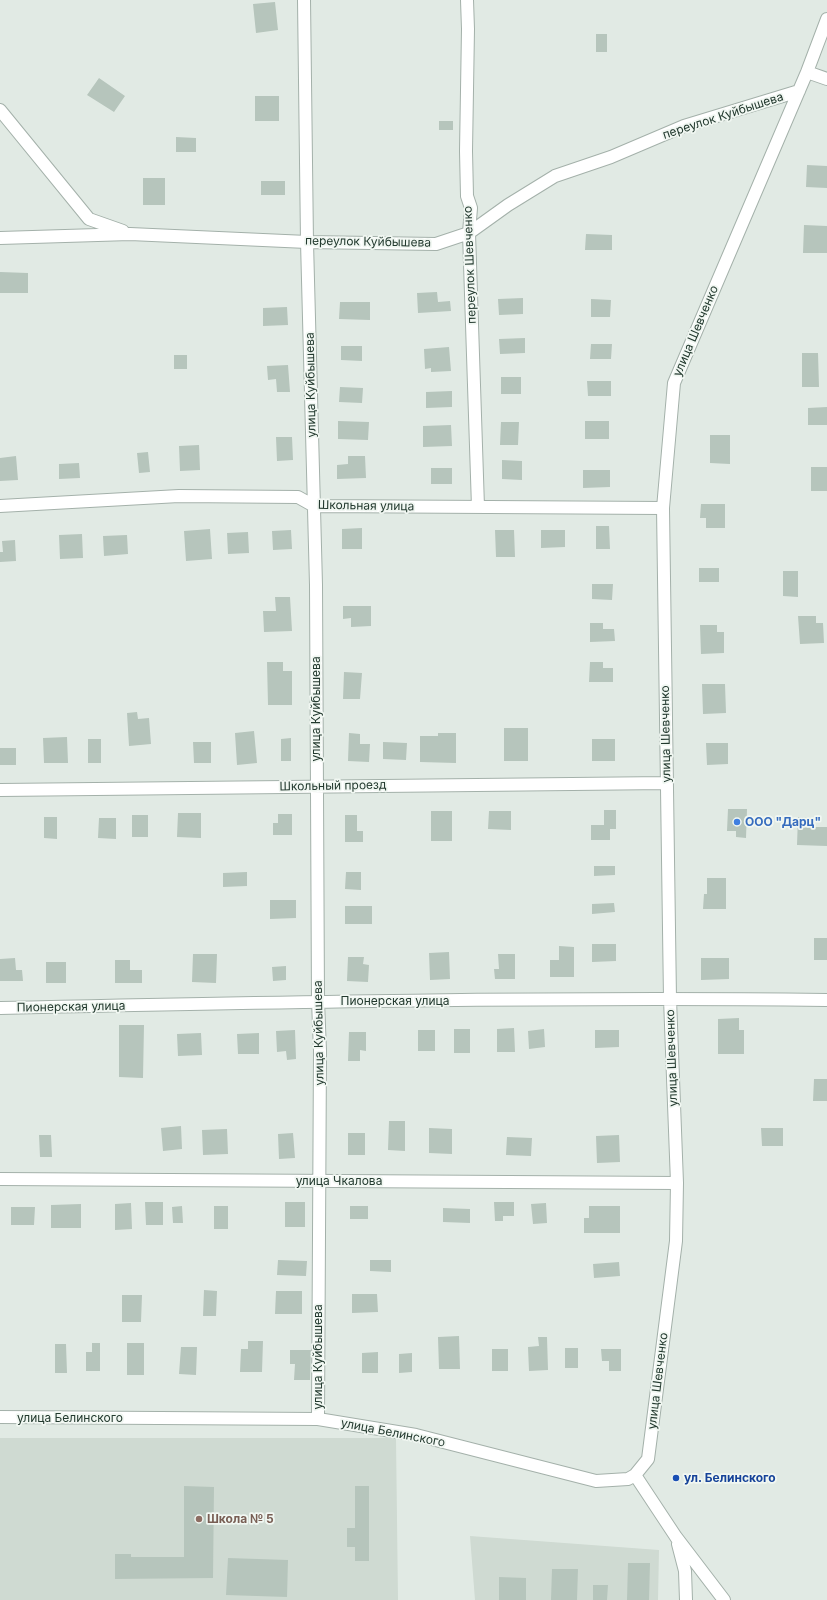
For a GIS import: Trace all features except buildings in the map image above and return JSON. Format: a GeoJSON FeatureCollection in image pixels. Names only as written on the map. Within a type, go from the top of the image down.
{"type":"FeatureCollection","features":[{"type":"Feature","properties":{"kind":"street","name":"улица Куйбышева"},"geometry":{"type":"LineString","coordinates":[[304,0],[316,585],[316,786],[318,1001],[320,1050],[318,1419]]}},
{"type":"Feature","properties":{"kind":"street","name":"переулок Шевченко"},"geometry":{"type":"LineString","coordinates":[[467,0],[466,151],[467,196],[471,208],[469,233],[478,507]]}},
{"type":"Feature","properties":{"kind":"street","name":"улица Шевченко"},"geometry":{"type":"LineString","coordinates":[[636,1475],[648,1459],[676,1241],[677,1183],[670,998],[663,508],[674,383],[807,72],[827,19]]}},
{"type":"Feature","properties":{"kind":"street"},"geometry":{"type":"LineString","coordinates":[[807,72],[827,79]]}},
{"type":"Feature","properties":{"kind":"street","name":"переулок Куйбышева"},"geometry":{"type":"LineString","coordinates":[[0,238],[130,234],[308,242],[436,244],[469,233],[508,205],[555,176],[611,157],[684,126],[799,91]]}},
{"type":"Feature","properties":{"kind":"street"},"geometry":{"type":"LineString","coordinates":[[0,110],[89,219],[130,234]]}},
{"type":"Feature","properties":{"kind":"street","name":"Школьная улица"},"geometry":{"type":"LineString","coordinates":[[0,506],[179,496],[298,497],[314,506],[663,508]]}},
{"type":"Feature","properties":{"kind":"street","name":"Школьный проезд"},"geometry":{"type":"LineString","coordinates":[[0,790],[667,783]]}},
{"type":"Feature","properties":{"kind":"street","name":"Пионерская улица"},"geometry":{"type":"LineString","coordinates":[[0,1008],[318,1001],[670,998],[827,1000]]}},
{"type":"Feature","properties":{"kind":"street","name":"улица Чкалова"},"geometry":{"type":"LineString","coordinates":[[0,1179],[677,1183]]}},
{"type":"Feature","properties":{"kind":"street","name":"улица Белинского"},"geometry":{"type":"LineString","coordinates":[[0,1417],[318,1419],[416,1436],[596,1481],[628,1479],[636,1475]]}},
{"type":"Feature","properties":{"kind":"street"},"geometry":{"type":"LineString","coordinates":[[636,1475],[676,1537],[724,1600]]}},
{"type":"Feature","properties":{"kind":"street"},"geometry":{"type":"LineString","coordinates":[[676,1537],[685,1572],[686,1600]]}},
{"type":"Feature","properties":{"kind":"shaded area","name":"Школа № 5"},"geometry":{"type":"Polygon","coordinates":[[[0,1438],[396,1438],[398,1600],[0,1600],[0,1438]]]}},
{"type":"Feature","properties":{"kind":"shaded area"},"geometry":{"type":"Polygon","coordinates":[[[470,1536],[659,1550],[658,1600],[475,1600],[470,1536]]]}},
{"type":"Feature","properties":{"kind":"place","name":"ООО \"Дарц\""},"geometry":{"type":"Point","coordinates":[737,822]}},
{"type":"Feature","properties":{"kind":"place","name":"ул. Белинского"},"geometry":{"type":"Point","coordinates":[676,1478]}},
{"type":"Feature","properties":{"kind":"place","name":"Школа № 5"},"geometry":{"type":"Point","coordinates":[199,1519]}}]}
